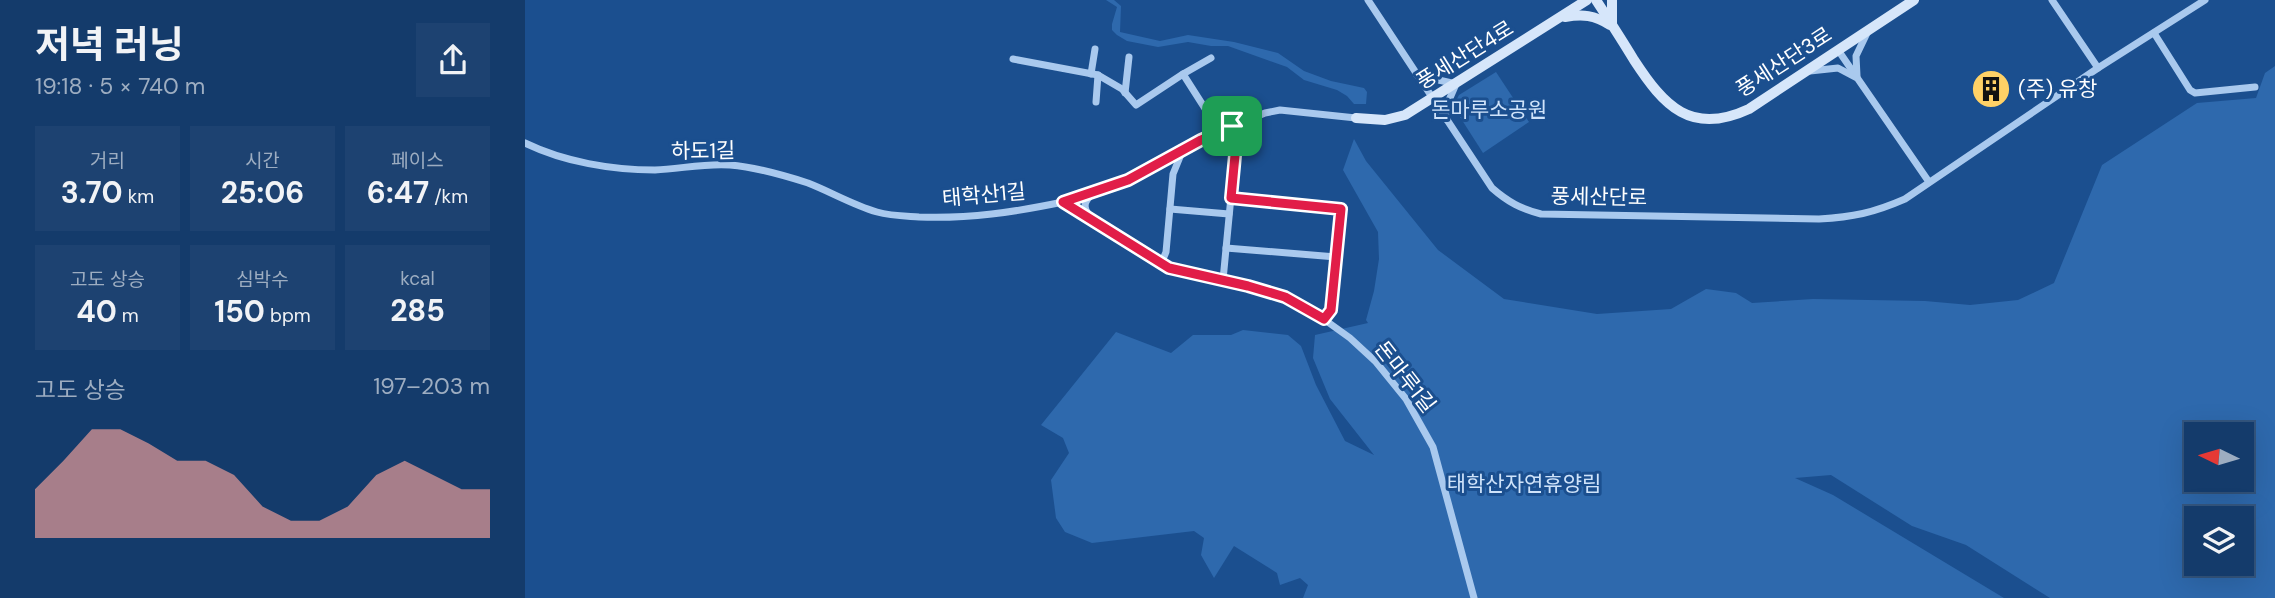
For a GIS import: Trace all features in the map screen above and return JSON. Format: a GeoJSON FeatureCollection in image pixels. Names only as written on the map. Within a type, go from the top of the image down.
{"type":"FeatureCollection","features":[{"type":"Feature","properties":{"kind":"street","name":"풍세산단로"},"geometry":{"type":"LineString","coordinates":[[1368,0],[1492,188],[1507,202],[1541,214],[1819,219],[1847,218],[1875,212],[1905,199],[2098,68],[2205,0]]}},
{"type":"Feature","properties":{"kind":"street"},"geometry":{"type":"LineString","coordinates":[[1561,17],[1571,0]]}},
{"type":"Feature","properties":{"kind":"street","name":"풍세산단4로"},"geometry":{"type":"LineString","coordinates":[[1356,118],[1385,120],[1405,115],[1587,0]]}},
{"type":"Feature","properties":{"kind":"street","name":"풍세산단3로"},"geometry":{"type":"LineString","coordinates":[[1596,0],[1647,80],[1663,99],[1690,117],[1707,120],[1735,116],[1749,109],[1914,0]]}},
{"type":"Feature","properties":{"kind":"street"},"geometry":{"type":"LineString","coordinates":[[1561,17],[1585,14],[1612,26],[1612,0]]}},
{"type":"Feature","properties":{"kind":"street"},"geometry":{"type":"LineString","coordinates":[[2052,0],[2098,68]]}},
{"type":"Feature","properties":{"kind":"street"},"geometry":{"type":"LineString","coordinates":[[1858,80],[1856,56],[1870,29]]}},
{"type":"Feature","properties":{"kind":"street"},"geometry":{"type":"LineString","coordinates":[[2154,33],[2190,90],[2196,93],[2255,87]]}},
{"type":"Feature","properties":{"kind":"street"},"geometry":{"type":"LineString","coordinates":[[1095,49],[1096,103]]}},
{"type":"Feature","properties":{"kind":"street"},"geometry":{"type":"LineString","coordinates":[[1838,50],[1929,182]]}},
{"type":"Feature","properties":{"kind":"street"},"geometry":{"type":"LineString","coordinates":[[1125,93],[1129,57]]}},
{"type":"Feature","properties":{"kind":"street"},"geometry":{"type":"LineString","coordinates":[[1013,59],[1095,74],[1125,93],[1136,104],[1211,58]]}},
{"type":"Feature","properties":{"kind":"street"},"geometry":{"type":"LineString","coordinates":[[1803,73],[1838,68],[1858,80]]}},
{"type":"Feature","properties":{"kind":"street"},"geometry":{"type":"LineString","coordinates":[[1184,74],[1220,132]]}},
{"type":"Feature","properties":{"kind":"street"},"geometry":{"type":"LineString","coordinates":[[1417,75],[1429,80],[1456,84],[1446,107],[1446,120]]}},
{"type":"Feature","properties":{"kind":"street"},"geometry":{"type":"LineString","coordinates":[[1063,202],[1128,180],[1201,140],[1254,117],[1280,110],[1356,118]]}},
{"type":"Feature","properties":{"kind":"street"},"geometry":{"type":"LineString","coordinates":[[1223,280],[1237,134],[1232,126]]}},
{"type":"Feature","properties":{"kind":"street","name":"하도1길"},"geometry":{"type":"LineString","coordinates":[[525,143],[541,151],[617,168],[655,170],[729,165],[760,170],[808,184],[880,213],[919,217]]}},
{"type":"Feature","properties":{"kind":"street"},"geometry":{"type":"LineString","coordinates":[[1161,264],[1166,252],[1173,174],[1182,152]]}},
{"type":"Feature","properties":{"kind":"street"},"geometry":{"type":"LineString","coordinates":[[1156,166],[1170,170],[1173,174]]}},
{"type":"Feature","properties":{"kind":"street"},"geometry":{"type":"LineString","coordinates":[[1091,219],[1084,210],[1084,204],[1094,192]]}},
{"type":"Feature","properties":{"kind":"street"},"geometry":{"type":"LineString","coordinates":[[1231,198],[1341,209],[1331,310],[1324,319]]}},
{"type":"Feature","properties":{"kind":"street","name":"태학산1길"},"geometry":{"type":"LineString","coordinates":[[919,217],[949,218],[1012,213],[1063,202]]}},
{"type":"Feature","properties":{"kind":"street","name":"돈마루1길"},"geometry":{"type":"LineString","coordinates":[[1063,202],[1169,268],[1285,297],[1324,319],[1376,362],[1406,399],[1433,447],[1473,596]]}},
{"type":"Feature","properties":{"kind":"street"},"geometry":{"type":"LineString","coordinates":[[1170,209],[1229,214]]}},
{"type":"Feature","properties":{"kind":"street"},"geometry":{"type":"LineString","coordinates":[[1226,248],[1336,257]]}},
{"type":"Feature","properties":{"kind":"green space"},"geometry":{"type":"Polygon","coordinates":[[[1106,0],[1114,0],[1121,6],[1120,32],[1160,41],[1188,35],[1234,42],[1278,53],[1304,71],[1331,81],[1364,88],[1367,92],[1366,104],[1354,104],[1337,90],[1304,80],[1287,67],[1228,46],[1188,42],[1158,47],[1127,41],[1112,30],[1117,7],[1106,0]]]}},
{"type":"Feature","properties":{"kind":"green space","name":"태학산자연휴양림"},"geometry":{"type":"Polygon","coordinates":[[[2275,66],[2275,598],[2050,598],[1966,545],[1912,526],[1831,475],[1795,478],[1833,495],[2004,598],[1303,598],[1308,585],[1300,578],[1280,585],[1277,573],[1234,546],[1214,578],[1201,555],[1204,538],[1194,531],[1092,543],[1065,532],[1056,518],[1051,480],[1069,453],[1063,438],[1041,425],[1116,332],[1171,353],[1193,335],[1231,335],[1243,330],[1288,335],[1301,346],[1316,385],[1345,441],[1374,455],[1330,399],[1313,358],[1315,335],[1368,323],[1366,320],[1374,291],[1379,259],[1378,232],[1343,170],[1354,139],[1366,161],[1438,250],[1504,299],[1597,314],[1671,309],[1706,289],[1736,293],[1752,303],[1813,299],[1925,301],[1970,305],[2018,300],[2054,283],[2102,165],[2197,103],[2256,98],[2265,73],[2275,66]]]}},
{"type":"Feature","properties":{"kind":"green space","name":"돈마루소공원"},"geometry":{"type":"Polygon","coordinates":[[[1496,72],[1529,122],[1483,153],[1453,106],[1459,95],[1496,72]]]}},
{"type":"Feature","properties":{"kind":"place","name":"(주) 유창"},"geometry":{"type":"Point","coordinates":[1991,89]}},
{"type":"Feature","properties":{"kind":"route"},"geometry":{"type":"LineString","coordinates":[[1232,126],[1237,134],[1231,198],[1341,209],[1331,310],[1324,319],[1285,297],[1169,268],[1063,202],[1128,180],[1232,126]]}}]}
